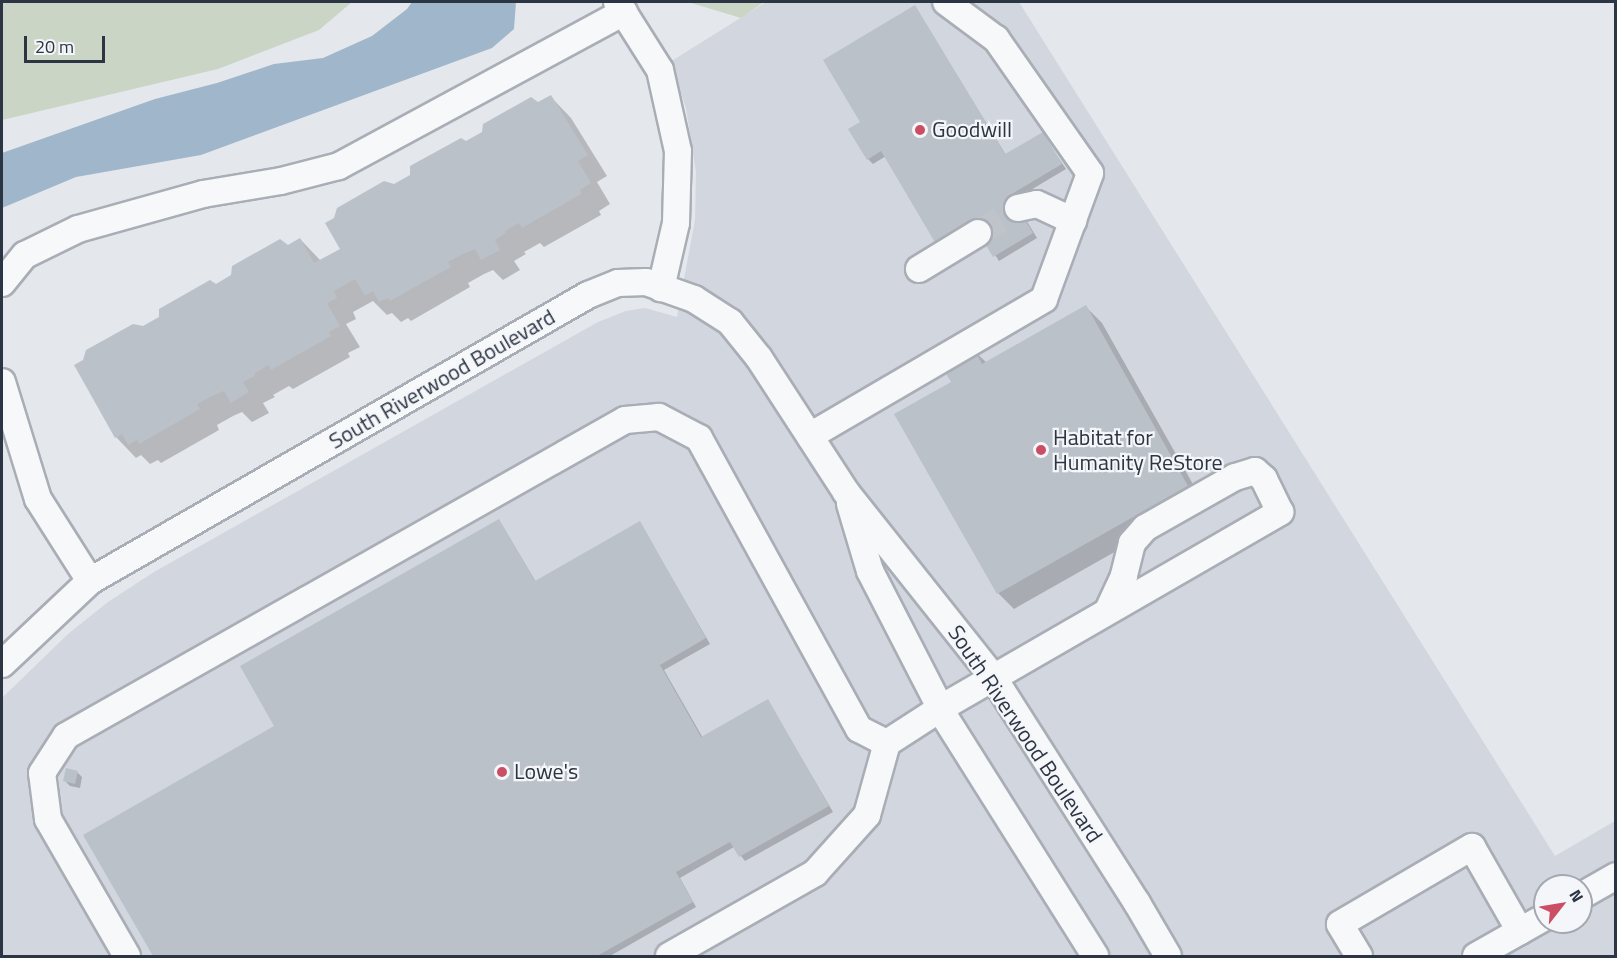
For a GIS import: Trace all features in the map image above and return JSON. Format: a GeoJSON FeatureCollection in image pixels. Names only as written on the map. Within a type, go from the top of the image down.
{"type":"FeatureCollection","features":[{"type":"Feature","properties":{"kind":"street"},"geometry":{"type":"LineString","coordinates":[[810,436],[1044,299],[1090,173],[996,39],[946,2]]}},
{"type":"Feature","properties":{"kind":"street"},"geometry":{"type":"LineString","coordinates":[[2,283],[26,255],[78,229],[203,194],[281,181],[339,166],[620,7],[660,70],[678,152],[676,223],[661,288]]}},
{"type":"Feature","properties":{"kind":"street"},"geometry":{"type":"LineString","coordinates":[[1018,208],[1037,204],[1072,221]]}},
{"type":"Feature","properties":{"kind":"street"},"geometry":{"type":"LineString","coordinates":[[919,269],[978,232]]}},
{"type":"Feature","properties":{"kind":"street","name":"South Riverwood Boulevard"},"geometry":{"type":"LineString","coordinates":[[2,664],[90,581],[588,295],[618,283],[646,282],[694,299],[729,322],[759,358],[846,492],[993,677],[1137,903],[1168,957]]}},
{"type":"Feature","properties":{"kind":"street"},"geometry":{"type":"LineString","coordinates":[[2,382],[38,499],[90,581]]}},
{"type":"Feature","properties":{"kind":"street"},"geometry":{"type":"LineString","coordinates":[[127,957],[48,819],[42,773],[66,736],[625,420],[659,417],[699,438],[859,729],[887,743]]}},
{"type":"Feature","properties":{"kind":"street"},"geometry":{"type":"LineString","coordinates":[[669,957],[815,873],[867,815],[887,743],[993,677],[1108,611],[1280,512],[1264,479],[1255,471],[1235,477],[1145,528],[1132,543],[1124,576],[1108,611]]}},
{"type":"Feature","properties":{"kind":"street","name":"South Riverwood Boulevard"},"geometry":{"type":"LineString","coordinates":[[846,492],[870,571],[941,708],[1095,957]]}},
{"type":"Feature","properties":{"kind":"street"},"geometry":{"type":"LineString","coordinates":[[1359,957],[1340,924],[1472,847],[1520,931]]}},
{"type":"Feature","properties":{"kind":"street"},"geometry":{"type":"LineString","coordinates":[[1593,889],[1616,876]]}},
{"type":"Feature","properties":{"kind":"street"},"geometry":{"type":"LineString","coordinates":[[1476,957],[1533,924]]}},
{"type":"Feature","properties":{"kind":"shaded area"},"geometry":{"type":"Polygon","coordinates":[[[766,2],[1019,2],[1555,856],[1615,821],[1615,956],[2,956],[2,698],[68,634],[108,602],[154,572],[598,322],[626,311],[645,308],[677,317],[695,220],[696,172],[686,108],[670,62],[766,2]]]}},
{"type":"Feature","properties":{"kind":"green space"},"geometry":{"type":"Polygon","coordinates":[[[2,2],[352,2],[319,30],[218,69],[2,120],[2,2]]]}},
{"type":"Feature","properties":{"kind":"green space"},"geometry":{"type":"Polygon","coordinates":[[[688,2],[764,2],[741,18],[688,2]]]}},
{"type":"Feature","properties":{"kind":"water"},"geometry":{"type":"Polygon","coordinates":[[[412,2],[516,2],[514,29],[492,48],[201,155],[76,177],[2,208],[2,153],[155,99],[217,83],[274,64],[323,58],[372,36],[407,9],[412,2]]]}},
{"type":"Feature","properties":{"kind":"building","name":"Goodwill"},"geometry":{"type":"Polygon","coordinates":[[[915,5],[1005,154],[1043,132],[1062,164],[1010,195],[1033,233],[993,257],[972,222],[936,244],[881,151],[867,160],[848,129],[860,122],[823,60],[915,5]]]}},
{"type":"Feature","properties":{"kind":"building"},"geometry":{"type":"Polygon","coordinates":[[[551,95],[588,155],[578,161],[591,183],[580,190],[581,194],[522,228],[519,223],[505,231],[506,233],[495,240],[500,250],[481,260],[475,249],[463,254],[448,262],[451,267],[390,301],[388,298],[379,302],[373,291],[365,296],[355,279],[334,291],[337,298],[327,303],[340,326],[329,332],[331,336],[271,370],[268,365],[254,374],[255,376],[243,382],[249,392],[231,403],[224,391],[212,396],[197,404],[200,409],[139,444],[137,440],[128,445],[122,434],[115,438],[74,365],[83,360],[86,350],[133,324],[143,326],[159,317],[159,309],[210,280],[216,284],[231,275],[232,266],[280,239],[288,245],[300,238],[314,263],[340,249],[325,223],[334,218],[337,208],[384,181],[394,184],[410,175],[410,166],[461,138],[466,141],[482,132],[483,124],[531,97],[538,102],[551,95]]]}},
{"type":"Feature","properties":{"kind":"building","name":"Habitat for Humanity ReStore"},"geometry":{"type":"Polygon","coordinates":[[[1086,305],[1188,486],[997,594],[894,414],[951,382],[941,365],[973,347],[982,364],[1086,305]]]}},
{"type":"Feature","properties":{"kind":"building","name":"Lowe's"},"geometry":{"type":"Polygon","coordinates":[[[499,519],[535,581],[640,521],[706,638],[660,665],[701,737],[768,699],[829,806],[739,857],[730,842],[676,872],[693,902],[597,956],[153,956],[83,835],[274,726],[240,666],[499,519]]]}},
{"type":"Feature","properties":{"kind":"building"},"geometry":{"type":"Polygon","coordinates":[[[66,768],[78,771],[75,784],[63,781],[66,768]]]}},
{"type":"Feature","properties":{"kind":"tunnel"},"geometry":{"type":"LineString","coordinates":[[978,233],[1018,208]]}},
{"type":"Feature","properties":{"kind":"place","name":"Goodwill"},"geometry":{"type":"Point","coordinates":[920,130]}},
{"type":"Feature","properties":{"kind":"place","name":"Habitat for Humanity ReStore"},"geometry":{"type":"Point","coordinates":[1041,450]}},
{"type":"Feature","properties":{"kind":"place","name":"Lowe's"},"geometry":{"type":"Point","coordinates":[502,772]}}]}
